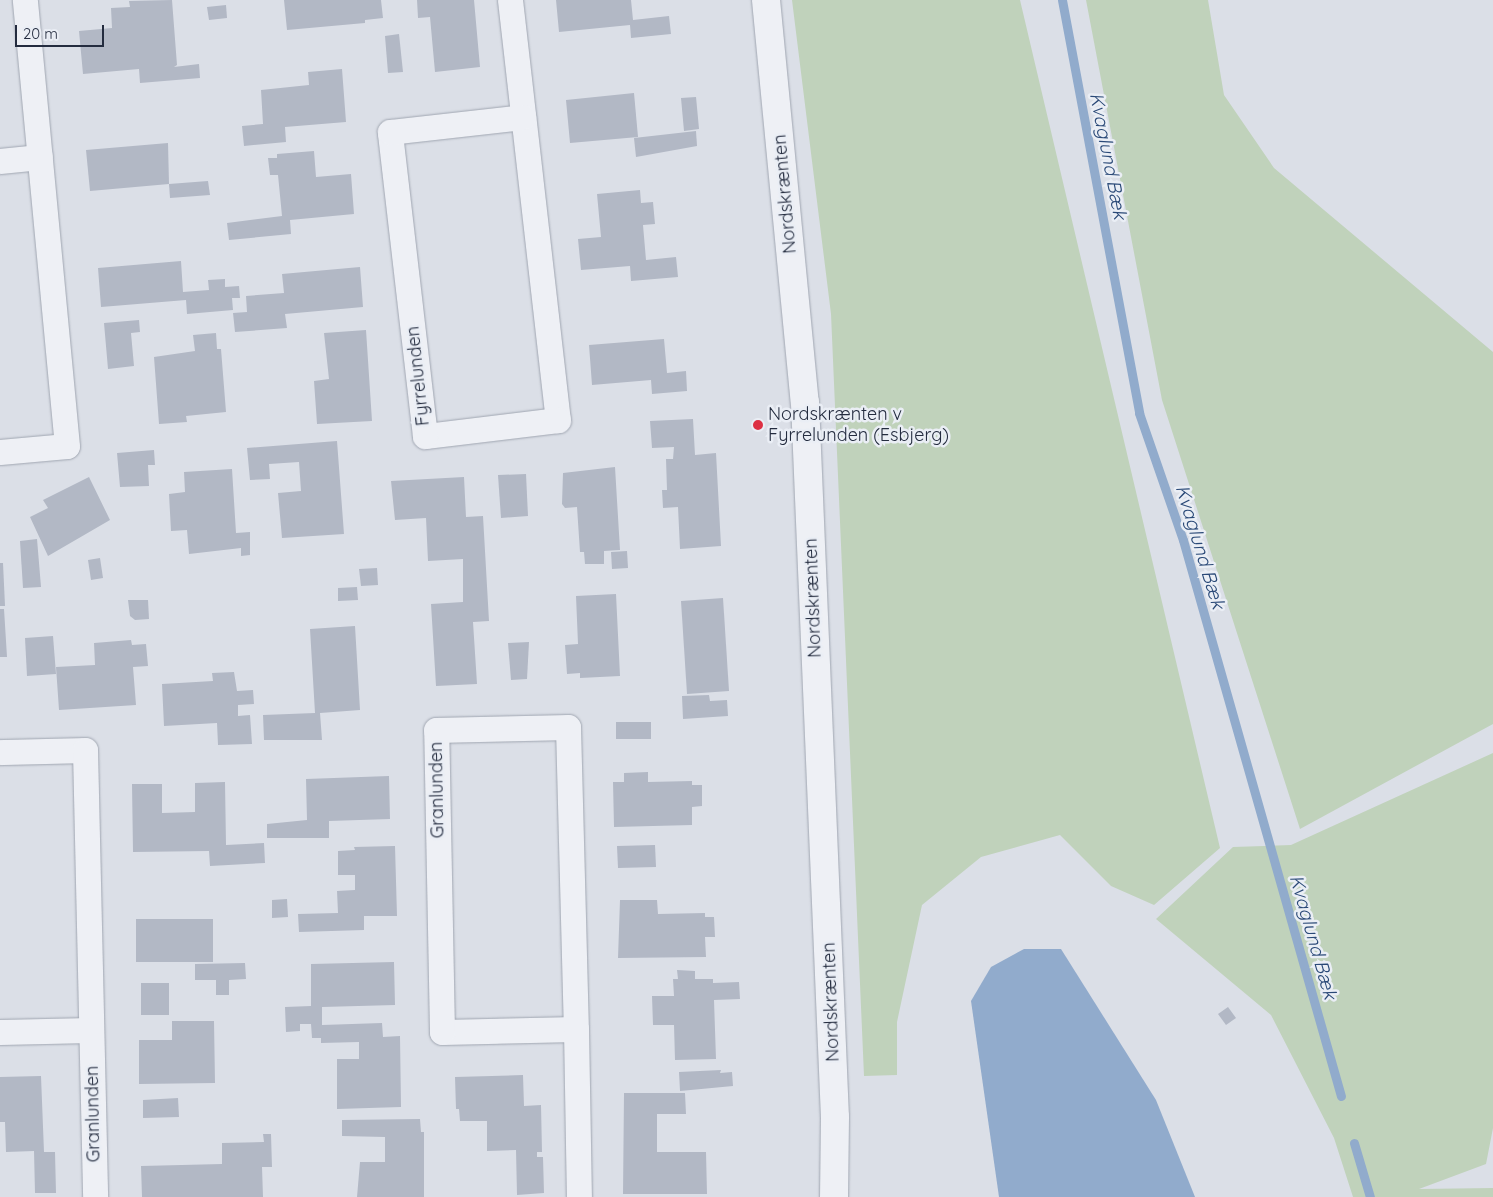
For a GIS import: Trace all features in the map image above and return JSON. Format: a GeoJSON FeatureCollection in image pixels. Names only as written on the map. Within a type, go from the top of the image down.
{"type":"FeatureCollection","features":[{"type":"Feature","properties":{"kind":"street"},"geometry":{"type":"LineString","coordinates":[[0,452],[67,446],[25,0]]}},
{"type":"Feature","properties":{"kind":"street","name":"Fyrrelunden"},"geometry":{"type":"LineString","coordinates":[[510,0],[524,117],[558,420],[425,436],[390,132],[524,117]]}},
{"type":"Feature","properties":{"kind":"street","name":"Nordskrænten"},"geometry":{"type":"LineString","coordinates":[[766,0],[804,402],[836,1117],[834,1197]]}},
{"type":"Feature","properties":{"kind":"street"},"geometry":{"type":"LineString","coordinates":[[0,161],[40,157]]}},
{"type":"Feature","properties":{"kind":"street","name":"Granlunden"},"geometry":{"type":"LineString","coordinates":[[576,1029],[442,1032],[436,730],[568,727],[576,1029],[579,1197]]}},
{"type":"Feature","properties":{"kind":"street","name":"Granlunden"},"geometry":{"type":"LineString","coordinates":[[0,752],[85,750],[95,1197]]}},
{"type":"Feature","properties":{"kind":"street"},"geometry":{"type":"LineString","coordinates":[[0,1032],[91,1030]]}},
{"type":"Feature","properties":{"kind":"green space"},"geometry":{"type":"Polygon","coordinates":[[[792,0],[1020,0],[1220,848],[1154,905],[1111,886],[1060,835],[981,857],[922,905],[897,1022],[897,1075],[864,1076],[831,314],[792,0]]]}},
{"type":"Feature","properties":{"kind":"green space"},"geometry":{"type":"Polygon","coordinates":[[[1086,0],[1208,0],[1224,95],[1274,168],[1493,352],[1493,724],[1300,829],[1162,400],[1086,0]]]}},
{"type":"Feature","properties":{"kind":"green space"},"geometry":{"type":"Polygon","coordinates":[[[1493,753],[1493,1128],[1486,1164],[1419,1189],[1493,1188],[1493,1197],[1353,1197],[1334,1138],[1271,1015],[1156,919],[1233,847],[1291,845],[1493,753]]]}},
{"type":"Feature","properties":{"kind":"water"},"geometry":{"type":"Polygon","coordinates":[[[1024,949],[1061,949],[1156,1100],[1195,1197],[999,1197],[971,1001],[991,967],[1024,949]]]}},
{"type":"Feature","properties":{"kind":"building"},"geometry":{"type":"Polygon","coordinates":[[[172,0],[177,65],[174,67],[199,64],[200,78],[140,83],[139,69],[83,74],[79,31],[112,28],[111,8],[130,7],[129,1],[172,0]]]}},
{"type":"Feature","properties":{"kind":"building"},"geometry":{"type":"Polygon","coordinates":[[[284,0],[381,0],[383,18],[365,20],[365,23],[287,30],[284,0]]]}},
{"type":"Feature","properties":{"kind":"building"},"geometry":{"type":"Polygon","coordinates":[[[417,0],[474,0],[480,67],[435,72],[430,17],[418,18],[417,0]]]}},
{"type":"Feature","properties":{"kind":"building"},"geometry":{"type":"Polygon","coordinates":[[[556,0],[631,0],[633,20],[669,16],[671,34],[631,38],[630,25],[559,32],[556,0]]]}},
{"type":"Feature","properties":{"kind":"building"},"geometry":{"type":"Polygon","coordinates":[[[226,5],[227,18],[209,20],[207,7],[226,5]]]}},
{"type":"Feature","properties":{"kind":"building"},"geometry":{"type":"Polygon","coordinates":[[[399,34],[403,72],[388,73],[385,36],[399,34]]]}},
{"type":"Feature","properties":{"kind":"building"},"geometry":{"type":"Polygon","coordinates":[[[342,69],[346,122],[285,127],[286,142],[244,146],[242,126],[263,124],[261,90],[309,85],[308,72],[342,69]]]}},
{"type":"Feature","properties":{"kind":"building"},"geometry":{"type":"Polygon","coordinates":[[[634,93],[638,137],[570,143],[566,100],[634,93]]]}},
{"type":"Feature","properties":{"kind":"building"},"geometry":{"type":"Polygon","coordinates":[[[696,97],[699,129],[684,131],[681,98],[696,97]]]}},
{"type":"Feature","properties":{"kind":"building"},"geometry":{"type":"Polygon","coordinates":[[[696,131],[697,146],[636,157],[634,138],[696,131]]]}},
{"type":"Feature","properties":{"kind":"building"},"geometry":{"type":"Polygon","coordinates":[[[168,143],[169,184],[90,191],[86,150],[168,143]]]}},
{"type":"Feature","properties":{"kind":"building"},"geometry":{"type":"Polygon","coordinates":[[[314,151],[316,177],[351,174],[354,214],[290,220],[291,234],[229,240],[227,223],[282,216],[278,175],[270,175],[268,158],[277,158],[277,154],[314,151]]]}},
{"type":"Feature","properties":{"kind":"building"},"geometry":{"type":"Polygon","coordinates":[[[208,181],[210,195],[170,198],[169,184],[208,181]]]}},
{"type":"Feature","properties":{"kind":"building"},"geometry":{"type":"Polygon","coordinates":[[[640,190],[641,203],[653,202],[655,224],[643,225],[646,260],[676,257],[678,277],[631,281],[630,266],[581,270],[578,239],[601,237],[597,194],[640,190]]]}},
{"type":"Feature","properties":{"kind":"building"},"geometry":{"type":"Polygon","coordinates":[[[181,261],[183,292],[209,290],[208,280],[225,279],[225,287],[239,286],[240,298],[232,298],[233,310],[187,314],[186,300],[101,307],[98,268],[181,261]]]}},
{"type":"Feature","properties":{"kind":"building"},"geometry":{"type":"Polygon","coordinates":[[[360,267],[363,307],[285,314],[287,328],[235,332],[233,313],[247,312],[246,296],[284,293],[282,274],[360,267]]]}},
{"type":"Feature","properties":{"kind":"building"},"geometry":{"type":"Polygon","coordinates":[[[139,320],[140,332],[131,333],[134,366],[108,369],[104,323],[139,320]]]}},
{"type":"Feature","properties":{"kind":"building"},"geometry":{"type":"Polygon","coordinates":[[[366,330],[372,421],[317,424],[314,381],[329,379],[324,333],[366,330]]]}},
{"type":"Feature","properties":{"kind":"building"},"geometry":{"type":"Polygon","coordinates":[[[216,333],[217,349],[221,349],[226,412],[186,416],[187,422],[159,424],[154,357],[195,351],[193,335],[216,333]]]}},
{"type":"Feature","properties":{"kind":"building"},"geometry":{"type":"Polygon","coordinates":[[[664,339],[667,373],[686,371],[687,391],[652,394],[651,380],[592,385],[589,345],[664,339]]]}},
{"type":"Feature","properties":{"kind":"building"},"geometry":{"type":"Polygon","coordinates":[[[693,419],[695,455],[716,453],[721,546],[680,549],[678,507],[663,508],[662,490],[667,490],[666,459],[673,459],[674,447],[652,448],[650,421],[693,419]]]}},
{"type":"Feature","properties":{"kind":"building"},"geometry":{"type":"Polygon","coordinates":[[[337,441],[344,534],[282,538],[278,493],[301,491],[299,462],[269,464],[270,479],[250,480],[247,448],[337,441]]]}},
{"type":"Feature","properties":{"kind":"building"},"geometry":{"type":"Polygon","coordinates":[[[154,450],[155,465],[148,465],[149,486],[120,487],[117,453],[154,450]]]}},
{"type":"Feature","properties":{"kind":"building"},"geometry":{"type":"Polygon","coordinates":[[[615,467],[620,550],[604,551],[604,564],[585,564],[584,552],[580,552],[577,507],[565,508],[562,504],[563,473],[615,467]]]}},
{"type":"Feature","properties":{"kind":"building"},"geometry":{"type":"Polygon","coordinates":[[[232,469],[236,533],[250,532],[250,555],[241,556],[241,548],[189,554],[187,530],[171,531],[169,494],[185,492],[184,472],[232,469]]]}},
{"type":"Feature","properties":{"kind":"building"},"geometry":{"type":"Polygon","coordinates":[[[526,474],[528,516],[501,518],[498,475],[526,474]]]}},
{"type":"Feature","properties":{"kind":"building"},"geometry":{"type":"Polygon","coordinates":[[[89,477],[110,520],[48,556],[30,517],[48,508],[43,500],[89,477]]]}},
{"type":"Feature","properties":{"kind":"building"},"geometry":{"type":"Polygon","coordinates":[[[464,477],[466,517],[483,516],[489,621],[473,622],[477,684],[436,686],[431,604],[463,602],[463,559],[428,561],[426,518],[395,520],[391,481],[464,477]]]}},
{"type":"Feature","properties":{"kind":"building"},"geometry":{"type":"Polygon","coordinates":[[[37,539],[41,587],[23,588],[20,541],[37,539]]]}},
{"type":"Feature","properties":{"kind":"building"},"geometry":{"type":"Polygon","coordinates":[[[627,551],[628,568],[612,569],[611,552],[627,551]]]}},
{"type":"Feature","properties":{"kind":"building"},"geometry":{"type":"Polygon","coordinates":[[[100,558],[103,578],[91,580],[88,560],[100,558]]]}},
{"type":"Feature","properties":{"kind":"building"},"geometry":{"type":"Polygon","coordinates":[[[0,563],[3,563],[5,606],[0,606],[0,563]]]}},
{"type":"Feature","properties":{"kind":"building"},"geometry":{"type":"Polygon","coordinates":[[[377,568],[378,585],[361,586],[359,569],[377,568]]]}},
{"type":"Feature","properties":{"kind":"building"},"geometry":{"type":"Polygon","coordinates":[[[357,587],[358,600],[338,601],[338,588],[357,587]]]}},
{"type":"Feature","properties":{"kind":"building"},"geometry":{"type":"Polygon","coordinates":[[[616,594],[620,676],[580,678],[580,673],[567,674],[565,645],[578,644],[576,596],[616,594]]]}},
{"type":"Feature","properties":{"kind":"building"},"geometry":{"type":"Polygon","coordinates":[[[723,598],[729,691],[687,694],[681,601],[723,598]]]}},
{"type":"Feature","properties":{"kind":"building"},"geometry":{"type":"Polygon","coordinates":[[[128,600],[148,600],[149,619],[135,620],[130,616],[128,600]]]}},
{"type":"Feature","properties":{"kind":"building"},"geometry":{"type":"Polygon","coordinates":[[[0,609],[4,609],[7,657],[0,657],[0,609]]]}},
{"type":"Feature","properties":{"kind":"building"},"geometry":{"type":"Polygon","coordinates":[[[355,626],[360,710],[320,713],[322,740],[264,740],[263,715],[315,713],[310,629],[355,626]]]}},
{"type":"Feature","properties":{"kind":"building"},"geometry":{"type":"Polygon","coordinates":[[[53,636],[56,674],[27,676],[25,638],[53,636]]]}},
{"type":"Feature","properties":{"kind":"building"},"geometry":{"type":"Polygon","coordinates":[[[131,640],[132,645],[146,644],[148,666],[133,667],[136,705],[59,710],[56,667],[95,665],[94,643],[131,640]]]}},
{"type":"Feature","properties":{"kind":"building"},"geometry":{"type":"Polygon","coordinates":[[[529,642],[527,679],[511,680],[508,643],[529,642]]]}},
{"type":"Feature","properties":{"kind":"building"},"geometry":{"type":"Polygon","coordinates":[[[234,672],[237,691],[253,690],[254,704],[238,705],[238,716],[250,715],[252,744],[218,745],[217,723],[164,726],[162,684],[213,681],[212,673],[234,672]]]}},
{"type":"Feature","properties":{"kind":"building"},"geometry":{"type":"Polygon","coordinates":[[[709,695],[710,701],[727,700],[728,716],[683,719],[682,696],[709,695]]]}},
{"type":"Feature","properties":{"kind":"building"},"geometry":{"type":"Polygon","coordinates":[[[616,722],[651,722],[651,739],[616,739],[616,722]]]}},
{"type":"Feature","properties":{"kind":"building"},"geometry":{"type":"Polygon","coordinates":[[[648,772],[648,782],[692,781],[692,785],[702,785],[702,806],[692,807],[692,825],[614,827],[613,782],[624,782],[624,773],[648,772]]]}},
{"type":"Feature","properties":{"kind":"building"},"geometry":{"type":"Polygon","coordinates":[[[389,776],[390,819],[329,821],[329,838],[267,838],[267,824],[307,820],[306,779],[389,776]]]}},
{"type":"Feature","properties":{"kind":"building"},"geometry":{"type":"Polygon","coordinates":[[[225,782],[226,845],[264,843],[265,863],[210,866],[209,851],[133,852],[132,784],[162,784],[162,813],[195,812],[195,783],[225,782]]]}},
{"type":"Feature","properties":{"kind":"building"},"geometry":{"type":"Polygon","coordinates":[[[655,845],[656,867],[618,868],[617,846],[655,845]]]}},
{"type":"Feature","properties":{"kind":"building"},"geometry":{"type":"Polygon","coordinates":[[[395,846],[397,916],[364,916],[364,930],[299,932],[298,914],[338,913],[337,891],[355,890],[355,875],[338,875],[338,851],[355,850],[354,847],[395,846]]]}},
{"type":"Feature","properties":{"kind":"building"},"geometry":{"type":"Polygon","coordinates":[[[287,899],[288,917],[272,918],[272,900],[287,899]]]}},
{"type":"Feature","properties":{"kind":"building"},"geometry":{"type":"Polygon","coordinates":[[[620,900],[657,900],[658,914],[705,913],[705,917],[714,917],[715,937],[705,937],[706,957],[618,958],[620,900]]]}},
{"type":"Feature","properties":{"kind":"building"},"geometry":{"type":"Polygon","coordinates":[[[136,919],[213,919],[213,962],[136,962],[136,919]]]}},
{"type":"Feature","properties":{"kind":"building"},"geometry":{"type":"Polygon","coordinates":[[[394,962],[395,1005],[322,1007],[322,1025],[382,1023],[383,1037],[400,1036],[401,1107],[337,1109],[337,1059],[359,1059],[359,1042],[321,1043],[321,1038],[312,1038],[311,1024],[300,1024],[300,1031],[286,1032],[285,1007],[311,1006],[311,964],[394,962]]]}},
{"type":"Feature","properties":{"kind":"building"},"geometry":{"type":"Polygon","coordinates":[[[245,963],[246,979],[229,980],[229,995],[216,995],[216,980],[195,980],[195,964],[245,963]]]}},
{"type":"Feature","properties":{"kind":"building"},"geometry":{"type":"Polygon","coordinates":[[[677,970],[695,971],[695,979],[713,979],[713,983],[739,982],[740,999],[714,1000],[716,1059],[675,1060],[674,1025],[653,1025],[652,996],[674,996],[673,979],[678,979],[677,970]]]}},
{"type":"Feature","properties":{"kind":"building"},"geometry":{"type":"Polygon","coordinates":[[[141,983],[169,983],[169,1015],[141,1015],[141,983]]]}},
{"type":"Feature","properties":{"kind":"building"},"geometry":{"type":"Polygon","coordinates":[[[1228,1007],[1236,1018],[1226,1025],[1218,1014],[1228,1007]]]}},
{"type":"Feature","properties":{"kind":"building"},"geometry":{"type":"Polygon","coordinates":[[[172,1021],[214,1021],[215,1083],[139,1084],[139,1040],[172,1040],[172,1021]]]}},
{"type":"Feature","properties":{"kind":"building"},"geometry":{"type":"Polygon","coordinates":[[[721,1070],[720,1073],[732,1072],[733,1086],[680,1091],[679,1072],[721,1070]]]}},
{"type":"Feature","properties":{"kind":"building"},"geometry":{"type":"Polygon","coordinates":[[[523,1075],[524,1106],[541,1105],[542,1152],[537,1152],[537,1157],[543,1157],[544,1193],[517,1195],[516,1150],[487,1151],[487,1121],[460,1121],[459,1109],[456,1109],[455,1077],[523,1075]]]}},
{"type":"Feature","properties":{"kind":"building"},"geometry":{"type":"Polygon","coordinates":[[[41,1076],[44,1152],[55,1152],[56,1193],[35,1193],[34,1151],[6,1152],[5,1122],[0,1122],[0,1077],[41,1076]]]}},
{"type":"Feature","properties":{"kind":"building"},"geometry":{"type":"Polygon","coordinates":[[[624,1093],[685,1093],[686,1114],[657,1114],[657,1152],[706,1152],[707,1194],[623,1194],[624,1093]]]}},
{"type":"Feature","properties":{"kind":"building"},"geometry":{"type":"Polygon","coordinates":[[[178,1098],[179,1117],[143,1118],[143,1100],[178,1098]]]}},
{"type":"Feature","properties":{"kind":"building"},"geometry":{"type":"Polygon","coordinates":[[[420,1119],[421,1132],[424,1132],[424,1197],[357,1197],[360,1162],[385,1162],[385,1137],[342,1136],[342,1120],[420,1119]]]}},
{"type":"Feature","properties":{"kind":"building"},"geometry":{"type":"Polygon","coordinates":[[[263,1134],[271,1134],[272,1167],[262,1167],[263,1197],[142,1197],[141,1166],[222,1164],[222,1143],[264,1142],[263,1134]]]}},
{"type":"Feature","properties":{"kind":"waterway","name":"Kvaglund Bæk"},"geometry":{"type":"LineString","coordinates":[[1062,0],[1139,413],[1183,540],[1341,1096]]}},
{"type":"Feature","properties":{"kind":"waterway","name":"Kvaglund Bæk"},"geometry":{"type":"LineString","coordinates":[[1354,1143],[1370,1197]]}},
{"type":"Feature","properties":{"kind":"place","name":"Nordskrænten v Fyrrelunden (Esbjerg)"},"geometry":{"type":"Point","coordinates":[758,425]}}]}
